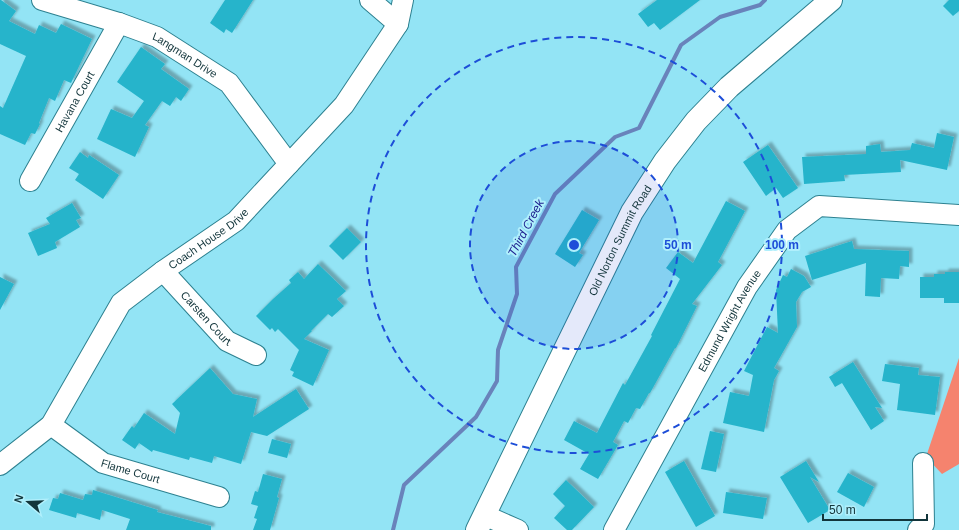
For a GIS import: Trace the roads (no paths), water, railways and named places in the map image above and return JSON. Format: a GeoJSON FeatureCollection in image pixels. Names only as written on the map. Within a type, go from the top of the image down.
{"type":"FeatureCollection","features":[{"type":"Feature","properties":{"kind":"main road","name":"Old Norton Summit Road"},"geometry":{"type":"LineString","coordinates":[[481,522],[632,212],[664,161],[696,121],[728,87],[830,0]]}},
{"type":"Feature","properties":{"kind":"street","name":"Langman Drive"},"geometry":{"type":"LineString","coordinates":[[42,0],[119,23],[157,37],[229,83],[289,164]]}},
{"type":"Feature","properties":{"kind":"street"},"geometry":{"type":"LineString","coordinates":[[370,0],[398,24]]}},
{"type":"Feature","properties":{"kind":"street","name":"Coach House Drive"},"geometry":{"type":"LineString","coordinates":[[0,465],[51,425],[121,303],[163,271],[236,221],[344,105],[398,24],[403,0]]}},
{"type":"Feature","properties":{"kind":"street","name":"Havana Court"},"geometry":{"type":"LineString","coordinates":[[30,181],[119,23]]}},
{"type":"Feature","properties":{"kind":"street","name":"Edmund Wright Avenue"},"geometry":{"type":"LineString","coordinates":[[614,530],[747,287],[787,230],[819,206],[959,214]]}},
{"type":"Feature","properties":{"kind":"street","name":"Carsten Court"},"geometry":{"type":"LineString","coordinates":[[163,271],[227,342],[256,355]]}},
{"type":"Feature","properties":{"kind":"street","name":"Flame Court"},"geometry":{"type":"LineString","coordinates":[[51,425],[102,464],[219,497]]}},
{"type":"Feature","properties":{"kind":"street"},"geometry":{"type":"LineString","coordinates":[[918,530],[924,524],[923,463]]}},
{"type":"Feature","properties":{"kind":"street"},"geometry":{"type":"LineString","coordinates":[[481,522],[518,530]]}},
{"type":"Feature","properties":{"kind":"waterway","name":"Third Creek"},"geometry":{"type":"LineString","coordinates":[[393,530],[404,485],[476,417],[497,381],[498,350],[517,294],[516,267],[555,194],[615,137],[639,128],[681,45],[720,17],[760,5],[765,0]]}}]}
